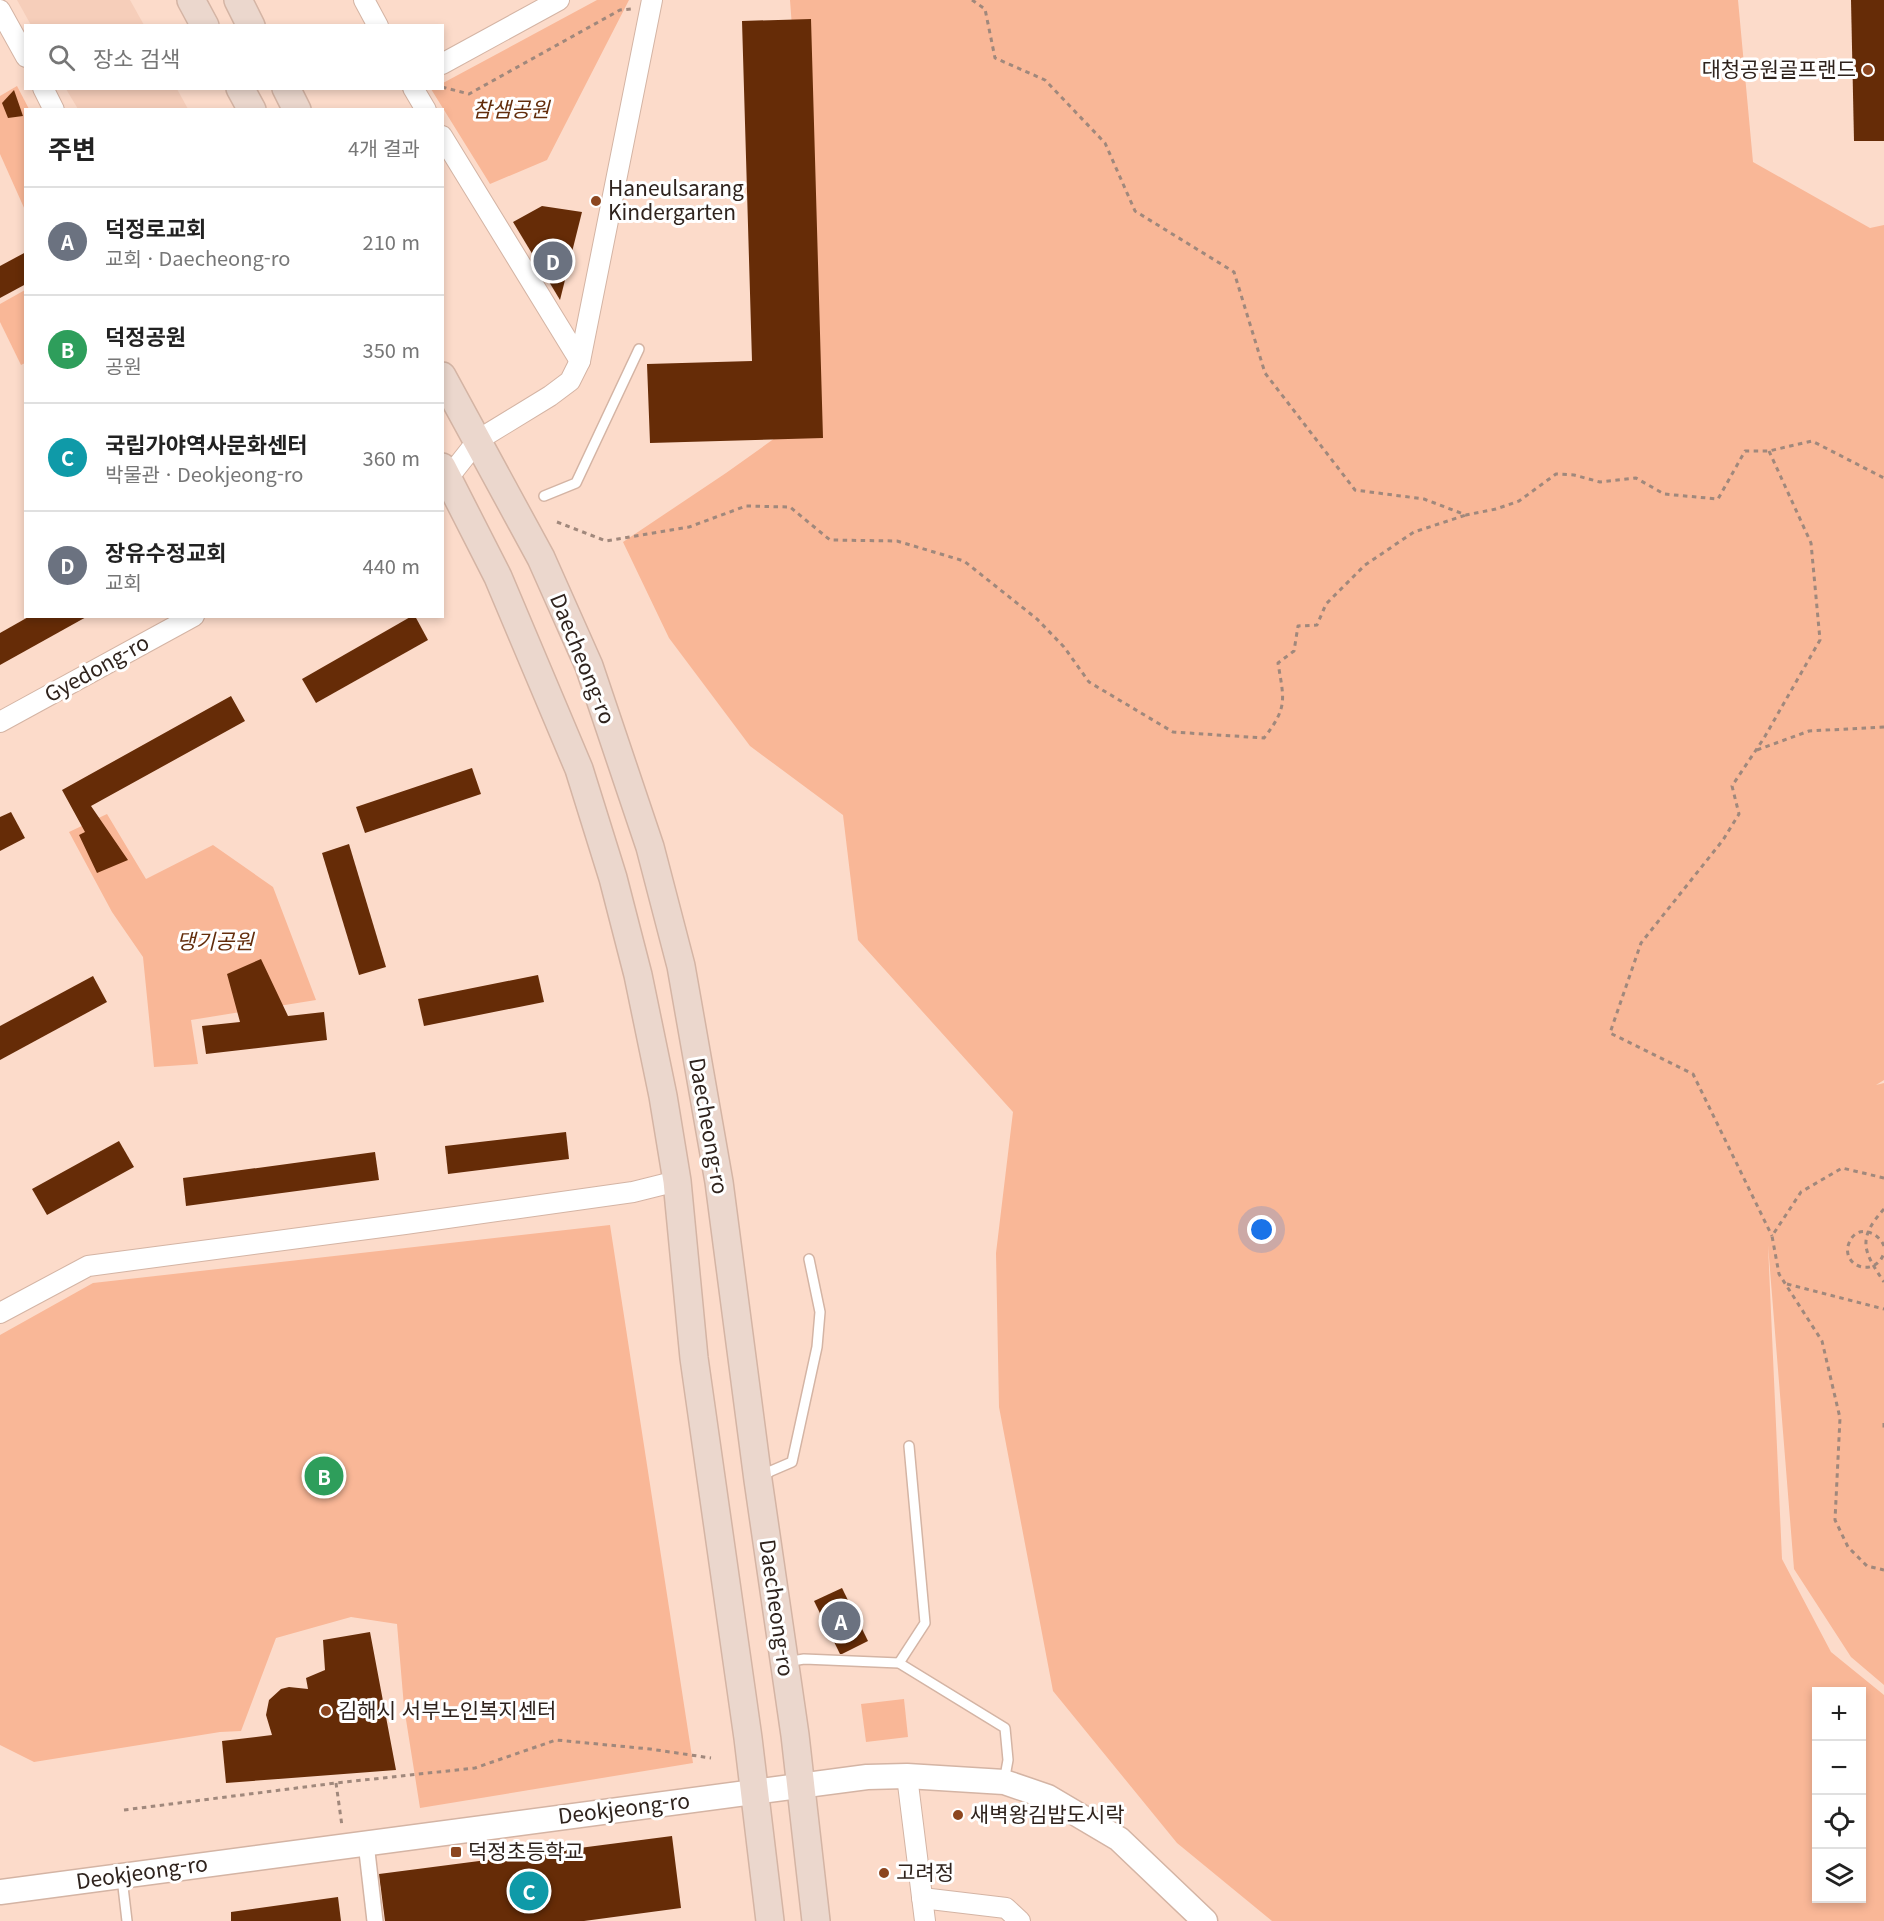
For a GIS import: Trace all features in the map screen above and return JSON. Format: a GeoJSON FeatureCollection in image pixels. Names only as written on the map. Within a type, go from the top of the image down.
{"type":"FeatureCollection","features":[{"type":"Feature","properties":{"kind":"main road"},"geometry":{"type":"LineString","coordinates":[[191,0],[204,24]]}},
{"type":"Feature","properties":{"kind":"main road"},"geometry":{"type":"LineString","coordinates":[[238,0],[250,24]]}},
{"type":"Feature","properties":{"kind":"main road"},"geometry":{"type":"LineString","coordinates":[[241,90],[251,108]]}},
{"type":"Feature","properties":{"kind":"main road"},"geometry":{"type":"LineString","coordinates":[[287,90],[296,108]]}},
{"type":"Feature","properties":{"kind":"main road","name":"Daecheong-ro"},"geometry":{"type":"LineString","coordinates":[[444,380],[541,558],[589,666],[650,847],[681,966],[719,1182],[783,1662],[795,1734],[816,1921]]}},
{"type":"Feature","properties":{"kind":"main road","name":"Daecheong-ro"},"geometry":{"type":"LineString","coordinates":[[444,476],[498,577],[579,769],[613,878],[638,975],[663,1096],[677,1181],[694,1358],[770,1921]]}},
{"type":"Feature","properties":{"kind":"street"},"geometry":{"type":"LineString","coordinates":[[364,0],[377,24]]}},
{"type":"Feature","properties":{"kind":"street"},"geometry":{"type":"LineString","coordinates":[[444,63],[559,0]]}},
{"type":"Feature","properties":{"kind":"street"},"geometry":{"type":"LineString","coordinates":[[444,476],[478,440],[550,396],[570,381],[580,361],[651,4]]}},
{"type":"Feature","properties":{"kind":"street"},"geometry":{"type":"LineString","coordinates":[[0,10],[24,53]]}},
{"type":"Feature","properties":{"kind":"street"},"geometry":{"type":"LineString","coordinates":[[44,90],[53,108]]}},
{"type":"Feature","properties":{"kind":"street"},"geometry":{"type":"LineString","coordinates":[[414,90],[425,108]]}},
{"type":"Feature","properties":{"kind":"street"},"geometry":{"type":"LineString","coordinates":[[444,139],[580,361]]}},
{"type":"Feature","properties":{"kind":"street","name":"Gyedong-ro"},"geometry":{"type":"LineString","coordinates":[[0,722],[190,618]]}},
{"type":"Feature","properties":{"kind":"street"},"geometry":{"type":"LineString","coordinates":[[0,1313],[88,1266],[633,1192],[677,1181]]}},
{"type":"Feature","properties":{"kind":"street"},"geometry":{"type":"LineString","coordinates":[[907,1776],[925,1921]]}},
{"type":"Feature","properties":{"kind":"street","name":"Deokjeong-ro"},"geometry":{"type":"LineString","coordinates":[[0,1892],[867,1777],[907,1776],[1004,1782],[1048,1797],[1119,1839],[1205,1921]]}},
{"type":"Feature","properties":{"kind":"street"},"geometry":{"type":"LineString","coordinates":[[356,1844],[375,1921]]}},
{"type":"Feature","properties":{"kind":"street"},"geometry":{"type":"LineString","coordinates":[[922,1898],[1006,1908],[1020,1921]]}},
{"type":"Feature","properties":{"kind":"lane"},"geometry":{"type":"LineString","coordinates":[[544,496],[576,483],[639,349]]}},
{"type":"Feature","properties":{"kind":"lane"},"geometry":{"type":"LineString","coordinates":[[758,1480],[771,1471],[792,1462],[817,1347],[819,1312],[809,1259]]}},
{"type":"Feature","properties":{"kind":"lane"},"geometry":{"type":"LineString","coordinates":[[899,1663],[925,1623],[909,1446]]}},
{"type":"Feature","properties":{"kind":"lane"},"geometry":{"type":"LineString","coordinates":[[783,1662],[804,1659],[899,1663],[1005,1728],[1008,1760],[1004,1782]]}},
{"type":"Feature","properties":{"kind":"lane"},"geometry":{"type":"LineString","coordinates":[[122,1875],[127,1921]]}},
{"type":"Feature","properties":{"kind":"path"},"geometry":{"type":"LineString","coordinates":[[972,0],[985,9],[995,58],[1045,80],[1105,143],[1135,211],[1234,272],[1265,373],[1355,490],[1424,499],[1466,515]]}},
{"type":"Feature","properties":{"kind":"path"},"geometry":{"type":"LineString","coordinates":[[444,88],[469,94],[620,10],[651,4]]}},
{"type":"Feature","properties":{"kind":"path"},"geometry":{"type":"LineString","coordinates":[[556,522],[606,541],[689,527],[746,506],[790,507],[830,540],[897,541],[964,561],[1038,619],[1064,647],[1089,682],[1173,732],[1264,738],[1276,723],[1284,702],[1278,663],[1294,651],[1298,626],[1317,625],[1326,604],[1365,565],[1414,532],[1519,501],[1556,474],[1574,475],[1600,482],[1636,478],[1664,494],[1718,499],[1745,451],[1769,451],[1812,441],[1884,478]]}},
{"type":"Feature","properties":{"kind":"path"},"geometry":{"type":"LineString","coordinates":[[1769,451],[1811,543],[1820,639],[1756,751],[1732,786],[1739,814],[1723,840],[1641,943],[1610,1033],[1693,1074],[1772,1236],[1779,1274],[1822,1341],[1840,1418],[1835,1520],[1848,1547],[1867,1566],[1884,1570]]}},
{"type":"Feature","properties":{"kind":"path"},"geometry":{"type":"LineString","coordinates":[[1756,751],[1809,731],[1884,727]]}},
{"type":"Feature","properties":{"kind":"path"},"geometry":{"type":"LineString","coordinates":[[1772,1236],[1801,1192],[1842,1168],[1884,1178]]}},
{"type":"Feature","properties":{"kind":"path"},"geometry":{"type":"LineString","coordinates":[[1884,1209],[1872,1222],[1865,1239],[1869,1260],[1884,1282]]}},
{"type":"Feature","properties":{"kind":"path"},"geometry":{"type":"LineString","coordinates":[[1884,1246],[1878,1236],[1867,1232],[1856,1234],[1851,1239],[1847,1250],[1848,1256],[1862,1268],[1878,1263],[1884,1253]]}},
{"type":"Feature","properties":{"kind":"path"},"geometry":{"type":"LineString","coordinates":[[1785,1284],[1884,1309]]}},
{"type":"Feature","properties":{"kind":"path"},"geometry":{"type":"LineString","coordinates":[[1884,1424],[1884,1432]]}},
{"type":"Feature","properties":{"kind":"path"},"geometry":{"type":"LineString","coordinates":[[124,1810],[475,1768],[556,1740],[650,1749],[711,1758]]}},
{"type":"Feature","properties":{"kind":"path"},"geometry":{"type":"LineString","coordinates":[[336,1783],[356,1844]]}},
{"type":"Feature","properties":{"kind":"shaded area"},"geometry":{"type":"Polygon","coordinates":[[[17,0],[130,0],[143,24],[30,24],[17,0]]]}},
{"type":"Feature","properties":{"kind":"shaded area"},"geometry":{"type":"Polygon","coordinates":[[[67,90],[178,90],[187,108],[77,108],[67,90]]]}},
{"type":"Feature","properties":{"kind":"green space","name":"참샘공원"},"geometry":{"type":"Polygon","coordinates":[[[597,0],[629,0],[547,160],[490,184],[432,90],[444,90],[444,82],[597,0]]]}},
{"type":"Feature","properties":{"kind":"green space"},"geometry":{"type":"Polygon","coordinates":[[[790,0],[1738,0],[1753,162],[1870,228],[1884,225],[1884,1080],[1876,1085],[1884,1083],[1884,1685],[1851,1657],[1794,1569],[1768,1245],[1782,1559],[1831,1652],[1884,1695],[1884,1921],[1272,1921],[1177,1843],[1053,1691],[999,1407],[996,1253],[1013,1112],[858,940],[843,815],[750,746],[669,638],[623,542],[820,406],[790,0]]]}},
{"type":"Feature","properties":{"kind":"green space"},"geometry":{"type":"Polygon","coordinates":[[[17,86],[28,108],[24,108],[24,208],[0,154],[0,96],[17,86]]]}},
{"type":"Feature","properties":{"kind":"green space"},"geometry":{"type":"Polygon","coordinates":[[[24,291],[24,364],[21,365],[0,322],[0,304],[24,291]]]}},
{"type":"Feature","properties":{"kind":"green space","name":"댕기공원"},"geometry":{"type":"Polygon","coordinates":[[[107,814],[146,879],[213,845],[273,887],[316,1000],[191,1020],[198,1064],[154,1067],[143,957],[112,912],[69,832],[107,814]]]}},
{"type":"Feature","properties":{"kind":"green space"},"geometry":{"type":"Polygon","coordinates":[[[610,1225],[693,1763],[420,1808],[404,1707],[397,1624],[351,1617],[276,1638],[241,1731],[220,1732],[34,1762],[0,1745],[0,1335],[93,1283],[610,1225]]]}},
{"type":"Feature","properties":{"kind":"green space"},"geometry":{"type":"Polygon","coordinates":[[[904,1699],[908,1737],[866,1742],[861,1704],[904,1699]]]}},
{"type":"Feature","properties":{"kind":"building","name":"대청공원골프랜드"},"geometry":{"type":"Polygon","coordinates":[[[1851,0],[1884,0],[1884,141],[1854,141],[1851,0]]]}},
{"type":"Feature","properties":{"kind":"building"},"geometry":{"type":"Polygon","coordinates":[[[811,19],[823,438],[650,443],[647,364],[752,361],[742,21],[811,19]]]}},
{"type":"Feature","properties":{"kind":"building"},"geometry":{"type":"Polygon","coordinates":[[[14,90],[23,116],[8,118],[2,103],[14,90]]]}},
{"type":"Feature","properties":{"kind":"building"},"geometry":{"type":"Polygon","coordinates":[[[542,206],[582,212],[560,300],[513,222],[542,206]]]}},
{"type":"Feature","properties":{"kind":"building"},"geometry":{"type":"Polygon","coordinates":[[[24,253],[24,285],[0,298],[0,266],[24,253]]]}},
{"type":"Feature","properties":{"kind":"building"},"geometry":{"type":"Polygon","coordinates":[[[26,618],[84,618],[0,665],[0,633],[26,618]]]}},
{"type":"Feature","properties":{"kind":"building"},"geometry":{"type":"Polygon","coordinates":[[[409,618],[416,618],[428,640],[316,703],[302,679],[409,618]]]}},
{"type":"Feature","properties":{"kind":"building"},"geometry":{"type":"Polygon","coordinates":[[[231,696],[245,721],[91,806],[128,860],[97,873],[79,835],[85,832],[62,790],[231,696]]]}},
{"type":"Feature","properties":{"kind":"building"},"geometry":{"type":"Polygon","coordinates":[[[472,768],[481,794],[365,833],[356,807],[472,768]]]}},
{"type":"Feature","properties":{"kind":"building"},"geometry":{"type":"Polygon","coordinates":[[[11,812],[25,838],[0,851],[0,817],[11,812]]]}},
{"type":"Feature","properties":{"kind":"building"},"geometry":{"type":"Polygon","coordinates":[[[349,844],[386,967],[359,975],[322,853],[349,844]]]}},
{"type":"Feature","properties":{"kind":"building"},"geometry":{"type":"Polygon","coordinates":[[[261,959],[288,1016],[324,1012],[327,1040],[206,1054],[202,1026],[240,1022],[227,974],[261,959]]]}},
{"type":"Feature","properties":{"kind":"building"},"geometry":{"type":"Polygon","coordinates":[[[538,975],[544,1002],[424,1026],[418,999],[538,975]]]}},
{"type":"Feature","properties":{"kind":"building"},"geometry":{"type":"Polygon","coordinates":[[[93,976],[107,1002],[0,1060],[0,1026],[93,976]]]}},
{"type":"Feature","properties":{"kind":"building"},"geometry":{"type":"Polygon","coordinates":[[[566,1132],[569,1159],[448,1174],[445,1146],[566,1132]]]}},
{"type":"Feature","properties":{"kind":"building"},"geometry":{"type":"Polygon","coordinates":[[[119,1141],[134,1167],[47,1215],[32,1189],[119,1141]]]}},
{"type":"Feature","properties":{"kind":"building"},"geometry":{"type":"Polygon","coordinates":[[[375,1152],[379,1180],[186,1206],[183,1178],[375,1152]]]}},
{"type":"Feature","properties":{"kind":"building"},"geometry":{"type":"Polygon","coordinates":[[[842,1588],[868,1641],[840,1654],[814,1601],[842,1588]]]}},
{"type":"Feature","properties":{"kind":"building","name":"김해시 서부노인복지센터"},"geometry":{"type":"Polygon","coordinates":[[[370,1632],[396,1770],[226,1783],[222,1741],[272,1735],[266,1715],[269,1700],[281,1689],[289,1687],[308,1689],[306,1678],[325,1670],[323,1640],[370,1632]]]}},
{"type":"Feature","properties":{"kind":"building"},"geometry":{"type":"Polygon","coordinates":[[[672,1836],[681,1908],[584,1921],[385,1921],[379,1874],[672,1836]]]}},
{"type":"Feature","properties":{"kind":"building"},"geometry":{"type":"Polygon","coordinates":[[[338,1897],[341,1921],[231,1921],[231,1912],[338,1897]]]}},
{"type":"Feature","properties":{"kind":"place","name":"대청공원골프랜드"},"geometry":{"type":"Point","coordinates":[1868,70]}},
{"type":"Feature","properties":{"kind":"place","name":"Haneulsarang Kindergarten"},"geometry":{"type":"Point","coordinates":[596,201]}},
{"type":"Feature","properties":{"kind":"place","name":"장유수정교회"},"geometry":{"type":"Point","coordinates":[553,261]}},
{"type":"Feature","properties":{"kind":"place","name":"덕정공원"},"geometry":{"type":"Point","coordinates":[324,1476]}},
{"type":"Feature","properties":{"kind":"place","name":"덕정로교회"},"geometry":{"type":"Point","coordinates":[841,1621]}},
{"type":"Feature","properties":{"kind":"place","name":"김해시 서부노인복지센터"},"geometry":{"type":"Point","coordinates":[326,1711]}},
{"type":"Feature","properties":{"kind":"place","name":"새벽왕김밥도시락"},"geometry":{"type":"Point","coordinates":[958,1815]}},
{"type":"Feature","properties":{"kind":"place","name":"덕정초등학교"},"geometry":{"type":"Point","coordinates":[456,1852]}},
{"type":"Feature","properties":{"kind":"place","name":"고려정"},"geometry":{"type":"Point","coordinates":[884,1873]}},
{"type":"Feature","properties":{"kind":"place","name":"국립가야역사문화센터"},"geometry":{"type":"Point","coordinates":[529,1891]}}]}
